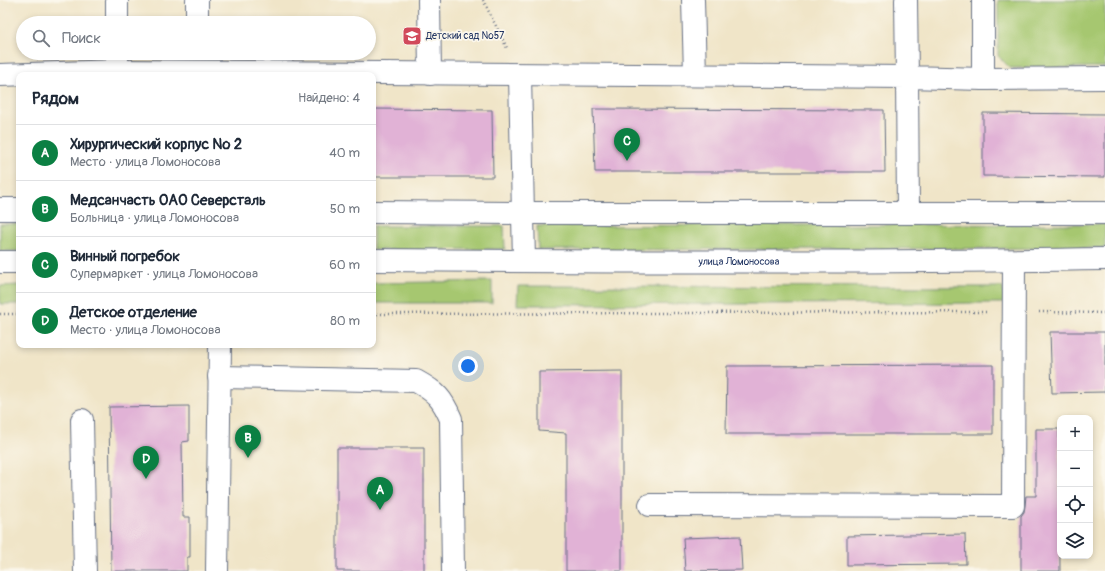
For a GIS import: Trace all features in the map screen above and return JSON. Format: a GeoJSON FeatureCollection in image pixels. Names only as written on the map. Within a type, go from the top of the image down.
{"type":"FeatureCollection","features":[{"type":"Feature","properties":{"kind":"street"},"geometry":{"type":"LineString","coordinates":[[117,0],[117,16]]}},
{"type":"Feature","properties":{"kind":"street"},"geometry":{"type":"LineString","coordinates":[[197,0],[197,16]]}},
{"type":"Feature","properties":{"kind":"street"},"geometry":{"type":"LineString","coordinates":[[429,0],[430,74]]}},
{"type":"Feature","properties":{"kind":"street"},"geometry":{"type":"LineString","coordinates":[[693,0],[695,75]]}},
{"type":"Feature","properties":{"kind":"street"},"geometry":{"type":"LineString","coordinates":[[906,0],[908,212]]}},
{"type":"Feature","properties":{"kind":"street"},"geometry":{"type":"LineString","coordinates":[[983,0],[983,79]]}},
{"type":"Feature","properties":{"kind":"street"},"geometry":{"type":"LineString","coordinates":[[39,72],[117,66],[352,72]]}},
{"type":"Feature","properties":{"kind":"street"},"geometry":{"type":"LineString","coordinates":[[376,73],[907,77],[983,79],[1105,78]]}},
{"type":"Feature","properties":{"kind":"street"},"geometry":{"type":"LineString","coordinates":[[0,75],[16,74]]}},
{"type":"Feature","properties":{"kind":"street"},"geometry":{"type":"LineString","coordinates":[[520,75],[524,261]]}},
{"type":"Feature","properties":{"kind":"street"},"geometry":{"type":"LineString","coordinates":[[0,209],[16,209]]}},
{"type":"Feature","properties":{"kind":"street"},"geometry":{"type":"LineString","coordinates":[[376,212],[1105,213]]}},
{"type":"Feature","properties":{"kind":"street","name":"улица Ломоносова"},"geometry":{"type":"LineString","coordinates":[[376,260],[1014,261],[1105,259]]}},
{"type":"Feature","properties":{"kind":"street"},"geometry":{"type":"LineString","coordinates":[[650,504],[1013,506],[1014,261]]}},
{"type":"Feature","properties":{"kind":"street"},"geometry":{"type":"LineString","coordinates":[[0,262],[16,262]]}},
{"type":"Feature","properties":{"kind":"street"},"geometry":{"type":"LineString","coordinates":[[217,571],[220,348]]}},
{"type":"Feature","properties":{"kind":"street"},"geometry":{"type":"LineString","coordinates":[[220,377],[416,381],[433,390],[445,405],[451,419],[453,571]]}},
{"type":"Feature","properties":{"kind":"street"},"geometry":{"type":"LineString","coordinates":[[82,420],[85,571]]}},
{"type":"Feature","properties":{"kind":"path"},"geometry":{"type":"LineString","coordinates":[[483,0],[520,75]]}},
{"type":"Feature","properties":{"kind":"path"},"geometry":{"type":"LineString","coordinates":[[376,314],[1105,313]]}},
{"type":"Feature","properties":{"kind":"path"},"geometry":{"type":"LineString","coordinates":[[0,314],[16,314]]}},
{"type":"Feature","properties":{"kind":"green space"},"geometry":{"type":"Polygon","coordinates":[[[998,0],[1105,0],[1105,67],[1010,68],[998,56],[998,0]]]}},
{"type":"Feature","properties":{"kind":"green space"},"geometry":{"type":"Polygon","coordinates":[[[0,224],[16,224],[16,251],[0,251],[0,224]]]}},
{"type":"Feature","properties":{"kind":"green space"},"geometry":{"type":"Polygon","coordinates":[[[1105,224],[1105,248],[538,250],[537,226],[1105,224]]]}},
{"type":"Feature","properties":{"kind":"green space"},"geometry":{"type":"Polygon","coordinates":[[[376,226],[504,226],[505,249],[376,250],[376,226]]]}},
{"type":"Feature","properties":{"kind":"green space"},"geometry":{"type":"Polygon","coordinates":[[[492,281],[492,303],[376,303],[376,283],[492,281]]]}},
{"type":"Feature","properties":{"kind":"green space"},"geometry":{"type":"Polygon","coordinates":[[[16,285],[16,304],[0,304],[0,286],[16,285]]]}},
{"type":"Feature","properties":{"kind":"green space"},"geometry":{"type":"Polygon","coordinates":[[[518,286],[1003,287],[1004,303],[517,305],[518,286]]]}},
{"type":"Feature","properties":{"kind":"building"},"geometry":{"type":"Polygon","coordinates":[[[376,109],[492,110],[493,177],[376,177],[376,109]]]}},
{"type":"Feature","properties":{"kind":"building"},"geometry":{"type":"Polygon","coordinates":[[[593,109],[884,110],[885,172],[595,172],[593,109]]]}},
{"type":"Feature","properties":{"kind":"building"},"geometry":{"type":"Polygon","coordinates":[[[983,113],[1105,114],[1105,177],[983,176],[983,113]]]}},
{"type":"Feature","properties":{"kind":"building"},"geometry":{"type":"Polygon","coordinates":[[[1050,332],[1105,332],[1105,392],[1052,393],[1050,332]]]}},
{"type":"Feature","properties":{"kind":"building"},"geometry":{"type":"Polygon","coordinates":[[[993,365],[993,434],[726,434],[727,366],[993,365]]]}},
{"type":"Feature","properties":{"kind":"building"},"geometry":{"type":"Polygon","coordinates":[[[622,371],[622,571],[566,571],[566,433],[539,431],[539,372],[622,371]]]}},
{"type":"Feature","properties":{"kind":"building"},"geometry":{"type":"Polygon","coordinates":[[[189,406],[189,441],[182,442],[183,517],[190,517],[190,557],[187,557],[187,571],[111,571],[109,407],[189,406]]]}},
{"type":"Feature","properties":{"kind":"building"},"geometry":{"type":"Polygon","coordinates":[[[1036,429],[1057,429],[1057,559],[1060,559],[1060,571],[1021,571],[1021,516],[1024,512],[1026,496],[1036,496],[1036,429]]]}},
{"type":"Feature","properties":{"kind":"building"},"geometry":{"type":"Polygon","coordinates":[[[337,448],[424,448],[424,571],[337,571],[337,448]]]}},
{"type":"Feature","properties":{"kind":"building"},"geometry":{"type":"Polygon","coordinates":[[[965,534],[966,564],[847,565],[847,536],[965,534]]]}},
{"type":"Feature","properties":{"kind":"building"},"geometry":{"type":"Polygon","coordinates":[[[740,536],[742,570],[685,571],[683,538],[740,536]]]}},
{"type":"Feature","properties":{"kind":"place","name":"Детский сад №57"},"geometry":{"type":"Point","coordinates":[412,36]}},
{"type":"Feature","properties":{"kind":"place","name":"Винный погребок"},"geometry":{"type":"Point","coordinates":[627,161]}},
{"type":"Feature","properties":{"kind":"place","name":"Медсанчасть ОАО Северсталь"},"geometry":{"type":"Point","coordinates":[248,458]}},
{"type":"Feature","properties":{"kind":"place","name":"Детское отделение"},"geometry":{"type":"Point","coordinates":[146,479]}},
{"type":"Feature","properties":{"kind":"place","name":"Хирургический корпус № 2"},"geometry":{"type":"Point","coordinates":[380,510]}}]}
